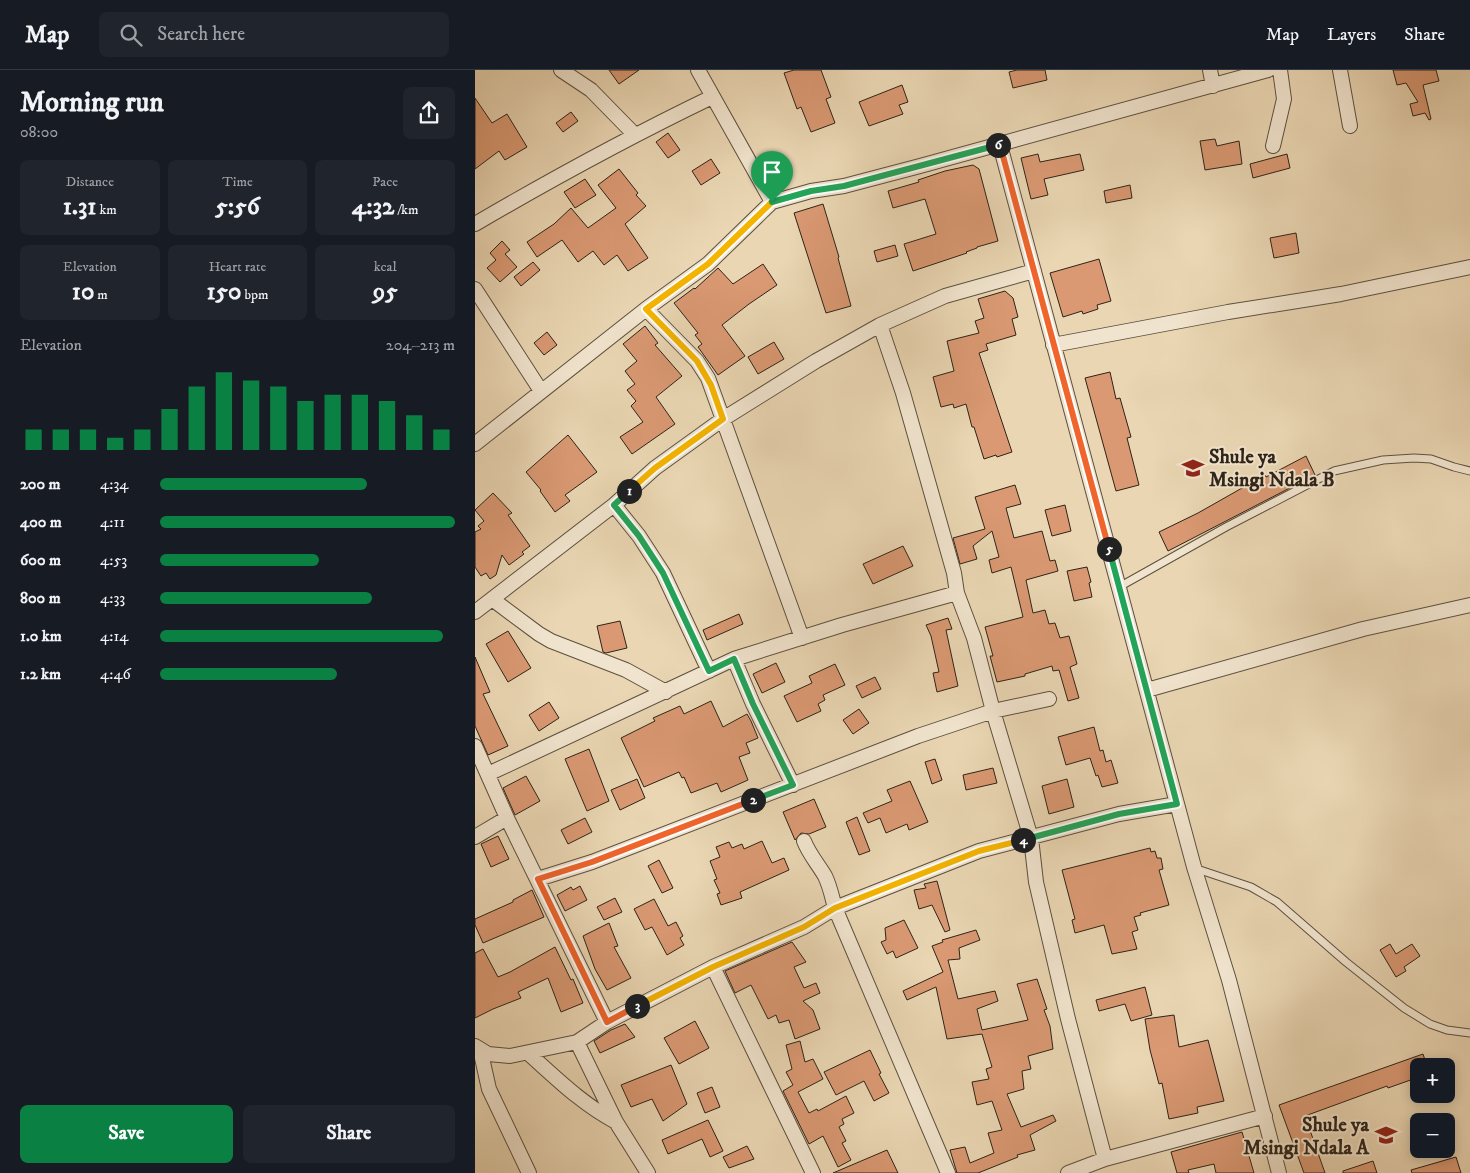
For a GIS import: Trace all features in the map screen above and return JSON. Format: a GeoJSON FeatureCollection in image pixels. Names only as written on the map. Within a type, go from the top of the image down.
{"type":"FeatureCollection","features":[{"type":"Feature","properties":{"kind":"street"},"geometry":{"type":"LineString","coordinates":[[561,70],[591,90],[635,135]]}},
{"type":"Feature","properties":{"kind":"street"},"geometry":{"type":"LineString","coordinates":[[698,70],[772,202]]}},
{"type":"Feature","properties":{"kind":"street"},"geometry":{"type":"LineString","coordinates":[[1210,70],[1213,86]]}},
{"type":"Feature","properties":{"kind":"street"},"geometry":{"type":"LineString","coordinates":[[475,444],[646,309],[708,264],[772,202],[811,191],[844,186],[1000,145],[1268,70]]}},
{"type":"Feature","properties":{"kind":"street"},"geometry":{"type":"LineString","coordinates":[[1273,146],[1284,99],[1280,70]]}},
{"type":"Feature","properties":{"kind":"street"},"geometry":{"type":"LineString","coordinates":[[1340,70],[1350,126]]}},
{"type":"Feature","properties":{"kind":"street"},"geometry":{"type":"LineString","coordinates":[[475,224],[635,135],[712,96]]}},
{"type":"Feature","properties":{"kind":"street"},"geometry":{"type":"LineString","coordinates":[[1000,145],[1194,867],[1229,980],[1279,1173]]}},
{"type":"Feature","properties":{"kind":"street"},"geometry":{"type":"LineString","coordinates":[[1053,345],[1228,312],[1345,293],[1470,267]]}},
{"type":"Feature","properties":{"kind":"street"},"geometry":{"type":"LineString","coordinates":[[475,612],[614,505],[655,468],[723,419],[880,325],[945,296],[1034,271]]}},
{"type":"Feature","properties":{"kind":"street"},"geometry":{"type":"LineString","coordinates":[[475,289],[541,391]]}},
{"type":"Feature","properties":{"kind":"street"},"geometry":{"type":"LineString","coordinates":[[646,309],[697,361],[711,385],[802,638]]}},
{"type":"Feature","properties":{"kind":"street"},"geometry":{"type":"LineString","coordinates":[[880,325],[903,393],[954,573],[957,593],[974,638],[993,711],[1031,838],[1036,882],[1067,1019],[1105,1159]]}},
{"type":"Feature","properties":{"kind":"street"},"geometry":{"type":"LineString","coordinates":[[614,505],[639,536],[663,573],[709,671]]}},
{"type":"Feature","properties":{"kind":"street"},"geometry":{"type":"LineString","coordinates":[[488,774],[734,659],[901,607],[957,593]]}},
{"type":"Feature","properties":{"kind":"street"},"geometry":{"type":"LineString","coordinates":[[492,599],[527,627],[551,641],[626,670],[666,692]]}},
{"type":"Feature","properties":{"kind":"street"},"geometry":{"type":"LineString","coordinates":[[1147,690],[1363,629],[1470,605]]}},
{"type":"Feature","properties":{"kind":"street"},"geometry":{"type":"LineString","coordinates":[[734,659],[753,704],[793,785]]}},
{"type":"Feature","properties":{"kind":"street"},"geometry":{"type":"LineString","coordinates":[[538,879],[592,862],[918,736],[993,711],[1049,699]]}},
{"type":"Feature","properties":{"kind":"street"},"geometry":{"type":"LineString","coordinates":[[475,746],[507,818],[607,1022]]}},
{"type":"Feature","properties":{"kind":"street"},"geometry":{"type":"LineString","coordinates":[[477,1047],[488,1054],[510,1056],[577,1042],[607,1022],[713,967],[804,927],[835,908],[979,851],[1119,814],[1177,804]]}},
{"type":"Feature","properties":{"kind":"street"},"geometry":{"type":"LineString","coordinates":[[475,837],[507,818]]}},
{"type":"Feature","properties":{"kind":"street"},"geometry":{"type":"LineString","coordinates":[[804,840],[809,852],[825,876],[835,908],[948,1173]]}},
{"type":"Feature","properties":{"kind":"street"},"geometry":{"type":"LineString","coordinates":[[713,967],[813,1173]]}},
{"type":"Feature","properties":{"kind":"street"},"geometry":{"type":"LineString","coordinates":[[577,1042],[616,1122],[648,1173]]}},
{"type":"Feature","properties":{"kind":"street"},"geometry":{"type":"LineString","coordinates":[[477,1047],[489,1089],[529,1173]]}},
{"type":"Feature","properties":{"kind":"street"},"geometry":{"type":"LineString","coordinates":[[528,1053],[574,1095],[596,1112],[616,1122]]}},
{"type":"Feature","properties":{"kind":"street"},"geometry":{"type":"LineString","coordinates":[[1068,1173],[1105,1159],[1265,1116]]}},
{"type":"Feature","properties":{"kind":"lane"},"geometry":{"type":"LineString","coordinates":[[1119,587],[1226,527],[1334,471],[1383,460],[1414,458],[1431,459],[1470,470]]}},
{"type":"Feature","properties":{"kind":"lane"},"geometry":{"type":"LineString","coordinates":[[1194,867],[1251,887],[1277,902],[1346,962],[1404,1008],[1430,1024],[1447,1030],[1470,1033]]}},
{"type":"Feature","properties":{"kind":"building"},"geometry":{"type":"Polygon","coordinates":[[[609,70],[639,70],[619,84],[609,70]]]}},
{"type":"Feature","properties":{"kind":"building"},"geometry":{"type":"Polygon","coordinates":[[[794,70],[821,70],[831,97],[826,99],[835,123],[811,132],[801,107],[797,109],[784,73],[794,70]]]}},
{"type":"Feature","properties":{"kind":"building"},"geometry":{"type":"Polygon","coordinates":[[[1017,70],[1045,70],[1047,80],[1013,88],[1009,72],[1017,70]]]}},
{"type":"Feature","properties":{"kind":"building"},"geometry":{"type":"Polygon","coordinates":[[[1393,70],[1436,70],[1439,81],[1423,85],[1431,119],[1429,120],[1425,113],[1413,116],[1410,104],[1418,102],[1406,83],[1397,85],[1393,70]]]}},
{"type":"Feature","properties":{"kind":"building"},"geometry":{"type":"Polygon","coordinates":[[[902,85],[908,102],[899,105],[903,114],[869,126],[859,102],[902,85]]]}},
{"type":"Feature","properties":{"kind":"building"},"geometry":{"type":"Polygon","coordinates":[[[475,98],[492,123],[507,114],[527,147],[505,160],[499,151],[475,169],[475,98]]]}},
{"type":"Feature","properties":{"kind":"building"},"geometry":{"type":"Polygon","coordinates":[[[571,112],[578,121],[563,132],[556,123],[571,112]]]}},
{"type":"Feature","properties":{"kind":"building"},"geometry":{"type":"Polygon","coordinates":[[[668,133],[680,150],[668,158],[656,142],[668,133]]]}},
{"type":"Feature","properties":{"kind":"building"},"geometry":{"type":"Polygon","coordinates":[[[1215,139],[1217,146],[1239,141],[1242,164],[1205,170],[1200,141],[1215,139]]]}},
{"type":"Feature","properties":{"kind":"building"},"geometry":{"type":"Polygon","coordinates":[[[1038,154],[1040,162],[1080,154],[1084,170],[1044,179],[1048,195],[1031,199],[1021,158],[1038,154]]]}},
{"type":"Feature","properties":{"kind":"building"},"geometry":{"type":"Polygon","coordinates":[[[1287,154],[1290,168],[1253,178],[1250,164],[1287,154]]]}},
{"type":"Feature","properties":{"kind":"building"},"geometry":{"type":"Polygon","coordinates":[[[711,159],[720,173],[701,185],[692,171],[711,159]]]}},
{"type":"Feature","properties":{"kind":"building"},"geometry":{"type":"Polygon","coordinates":[[[973,165],[979,169],[998,241],[913,271],[904,244],[936,234],[925,199],[893,208],[888,191],[919,182],[918,180],[945,171],[973,165]]]}},
{"type":"Feature","properties":{"kind":"building"},"geometry":{"type":"Polygon","coordinates":[[[619,169],[638,193],[636,195],[646,206],[625,224],[648,258],[628,271],[617,255],[604,265],[593,251],[578,262],[562,240],[537,257],[527,242],[554,224],[571,208],[588,228],[616,208],[598,185],[619,169]]]}},
{"type":"Feature","properties":{"kind":"building"},"geometry":{"type":"Polygon","coordinates":[[[585,179],[596,195],[575,208],[564,192],[585,179]]]}},
{"type":"Feature","properties":{"kind":"building"},"geometry":{"type":"Polygon","coordinates":[[[1130,185],[1132,198],[1106,203],[1104,191],[1130,185]]]}},
{"type":"Feature","properties":{"kind":"building"},"geometry":{"type":"Polygon","coordinates":[[[823,204],[851,306],[826,313],[794,213],[823,204]]]}},
{"type":"Feature","properties":{"kind":"building"},"geometry":{"type":"Polygon","coordinates":[[[1296,233],[1299,253],[1274,258],[1270,238],[1296,233]]]}},
{"type":"Feature","properties":{"kind":"building"},"geometry":{"type":"Polygon","coordinates":[[[502,241],[510,250],[505,254],[517,267],[500,282],[487,268],[496,260],[490,253],[502,241]]]}},
{"type":"Feature","properties":{"kind":"building"},"geometry":{"type":"Polygon","coordinates":[[[895,245],[898,256],[877,262],[874,251],[895,245]]]}},
{"type":"Feature","properties":{"kind":"building"},"geometry":{"type":"Polygon","coordinates":[[[1099,259],[1111,301],[1097,305],[1098,309],[1083,314],[1082,311],[1063,317],[1050,273],[1099,259]]]}},
{"type":"Feature","properties":{"kind":"building"},"geometry":{"type":"Polygon","coordinates":[[[533,262],[540,270],[521,286],[514,277],[533,262]]]}},
{"type":"Feature","properties":{"kind":"building"},"geometry":{"type":"Polygon","coordinates":[[[763,264],[777,285],[722,325],[745,356],[718,375],[698,347],[702,344],[695,335],[698,333],[674,303],[695,289],[718,268],[733,284],[763,264]]]}},
{"type":"Feature","properties":{"kind":"building"},"geometry":{"type":"Polygon","coordinates":[[[1005,291],[1013,298],[1018,317],[1012,319],[1016,335],[986,344],[988,350],[979,353],[1012,452],[984,459],[966,404],[954,408],[953,404],[941,407],[933,377],[954,371],[947,341],[979,333],[975,321],[984,318],[978,299],[1005,291]]]}},
{"type":"Feature","properties":{"kind":"building"},"geometry":{"type":"Polygon","coordinates":[[[645,326],[658,343],[655,345],[682,376],[656,397],[675,424],[632,454],[620,437],[643,422],[631,406],[636,401],[627,390],[635,384],[625,371],[637,361],[623,344],[645,326]]]}},
{"type":"Feature","properties":{"kind":"building"},"geometry":{"type":"Polygon","coordinates":[[[547,332],[557,345],[544,355],[534,343],[547,332]]]}},
{"type":"Feature","properties":{"kind":"building"},"geometry":{"type":"Polygon","coordinates":[[[774,342],[784,359],[758,374],[748,357],[774,342]]]}},
{"type":"Feature","properties":{"kind":"building"},"geometry":{"type":"Polygon","coordinates":[[[1110,372],[1116,399],[1120,398],[1131,437],[1127,438],[1139,485],[1116,491],[1085,378],[1110,372]]]}},
{"type":"Feature","properties":{"kind":"building"},"geometry":{"type":"Polygon","coordinates":[[[568,435],[597,472],[565,495],[570,501],[555,512],[541,490],[526,472],[568,435]]]}},
{"type":"Feature","properties":{"kind":"building"},"geometry":{"type":"Polygon","coordinates":[[[1306,456],[1315,475],[1168,551],[1159,532],[1198,513],[1265,475],[1266,477],[1306,456]]]}},
{"type":"Feature","properties":{"kind":"building"},"geometry":{"type":"Polygon","coordinates":[[[1015,485],[1021,504],[1006,508],[1014,538],[1042,531],[1050,561],[1055,560],[1058,571],[1026,580],[1033,613],[1045,610],[1049,624],[1055,623],[1060,638],[1069,636],[1077,664],[1070,667],[1079,698],[1068,701],[1059,670],[1053,671],[1052,666],[1025,674],[1025,676],[997,682],[990,656],[993,656],[985,627],[1023,617],[1011,567],[992,573],[989,560],[999,557],[992,531],[973,546],[977,559],[960,564],[953,538],[985,529],[975,497],[1015,485]]]}},
{"type":"Feature","properties":{"kind":"building"},"geometry":{"type":"Polygon","coordinates":[[[493,493],[512,513],[508,515],[530,546],[522,552],[524,554],[509,565],[502,555],[496,575],[490,579],[486,573],[481,576],[475,567],[475,532],[481,529],[478,526],[484,521],[475,510],[493,493]]]}},
{"type":"Feature","properties":{"kind":"building"},"geometry":{"type":"Polygon","coordinates":[[[1065,505],[1071,531],[1052,536],[1045,510],[1065,505]]]}},
{"type":"Feature","properties":{"kind":"building"},"geometry":{"type":"Polygon","coordinates":[[[903,546],[913,566],[873,584],[863,564],[903,546]]]}},
{"type":"Feature","properties":{"kind":"building"},"geometry":{"type":"Polygon","coordinates":[[[1087,567],[1092,597],[1074,601],[1067,571],[1087,567]]]}},
{"type":"Feature","properties":{"kind":"building"},"geometry":{"type":"Polygon","coordinates":[[[739,614],[743,624],[707,640],[703,630],[739,614]]]}},
{"type":"Feature","properties":{"kind":"building"},"geometry":{"type":"Polygon","coordinates":[[[948,618],[952,629],[946,630],[958,686],[937,692],[933,673],[939,672],[931,636],[926,625],[948,618]]]}},
{"type":"Feature","properties":{"kind":"building"},"geometry":{"type":"Polygon","coordinates":[[[620,621],[627,648],[603,652],[597,626],[620,621]]]}},
{"type":"Feature","properties":{"kind":"building"},"geometry":{"type":"Polygon","coordinates":[[[508,631],[531,668],[508,682],[486,644],[508,631]]]}},
{"type":"Feature","properties":{"kind":"building"},"geometry":{"type":"Polygon","coordinates":[[[475,657],[490,692],[483,694],[508,746],[488,755],[475,726],[475,657]]]}},
{"type":"Feature","properties":{"kind":"building"},"geometry":{"type":"Polygon","coordinates":[[[776,663],[785,682],[762,693],[753,674],[776,663]]]}},
{"type":"Feature","properties":{"kind":"building"},"geometry":{"type":"Polygon","coordinates":[[[835,664],[845,685],[823,695],[825,700],[818,704],[821,711],[797,722],[784,696],[812,683],[809,676],[835,664]]]}},
{"type":"Feature","properties":{"kind":"building"},"geometry":{"type":"Polygon","coordinates":[[[875,677],[881,689],[862,698],[856,686],[875,677]]]}},
{"type":"Feature","properties":{"kind":"building"},"geometry":{"type":"Polygon","coordinates":[[[711,701],[723,727],[747,714],[751,721],[758,738],[746,743],[750,753],[739,757],[748,780],[721,792],[717,783],[691,793],[684,777],[682,778],[679,772],[644,787],[621,738],[655,721],[653,718],[680,706],[684,714],[711,701]]]}},
{"type":"Feature","properties":{"kind":"building"},"geometry":{"type":"Polygon","coordinates":[[[549,702],[559,718],[539,731],[529,715],[549,702]]]}},
{"type":"Feature","properties":{"kind":"building"},"geometry":{"type":"Polygon","coordinates":[[[859,709],[869,723],[853,734],[843,720],[859,709]]]}},
{"type":"Feature","properties":{"kind":"building"},"geometry":{"type":"Polygon","coordinates":[[[1094,727],[1100,751],[1103,750],[1106,762],[1111,760],[1118,783],[1102,787],[1090,758],[1066,765],[1058,737],[1094,727]]]}},
{"type":"Feature","properties":{"kind":"building"},"geometry":{"type":"Polygon","coordinates":[[[589,749],[609,801],[587,811],[565,759],[589,749]]]}},
{"type":"Feature","properties":{"kind":"building"},"geometry":{"type":"Polygon","coordinates":[[[935,759],[942,780],[932,784],[925,762],[935,759]]]}},
{"type":"Feature","properties":{"kind":"building"},"geometry":{"type":"Polygon","coordinates":[[[993,768],[997,783],[966,790],[963,775],[993,768]]]}},
{"type":"Feature","properties":{"kind":"building"},"geometry":{"type":"Polygon","coordinates":[[[526,776],[540,801],[515,815],[503,788],[526,776]]]}},
{"type":"Feature","properties":{"kind":"building"},"geometry":{"type":"Polygon","coordinates":[[[637,779],[645,798],[620,810],[611,790],[637,779]]]}},
{"type":"Feature","properties":{"kind":"building"},"geometry":{"type":"Polygon","coordinates":[[[1067,779],[1074,807],[1049,814],[1042,786],[1067,779]]]}},
{"type":"Feature","properties":{"kind":"building"},"geometry":{"type":"Polygon","coordinates":[[[910,781],[928,822],[909,830],[907,824],[886,833],[880,818],[868,823],[863,813],[892,801],[887,790],[910,781]]]}},
{"type":"Feature","properties":{"kind":"building"},"geometry":{"type":"Polygon","coordinates":[[[814,799],[826,827],[809,834],[801,833],[795,840],[783,812],[814,799]]]}},
{"type":"Feature","properties":{"kind":"building"},"geometry":{"type":"Polygon","coordinates":[[[857,817],[870,851],[859,855],[846,822],[857,817]]]}},
{"type":"Feature","properties":{"kind":"building"},"geometry":{"type":"Polygon","coordinates":[[[585,818],[592,832],[568,844],[561,830],[585,818]]]}},
{"type":"Feature","properties":{"kind":"building"},"geometry":{"type":"Polygon","coordinates":[[[498,836],[509,859],[491,867],[481,844],[498,836]]]}},
{"type":"Feature","properties":{"kind":"building"},"geometry":{"type":"Polygon","coordinates":[[[762,841],[772,863],[784,858],[789,870],[740,892],[742,898],[721,905],[717,894],[720,893],[714,880],[717,879],[710,861],[720,857],[716,847],[729,842],[732,848],[742,844],[744,849],[762,841]]]}},
{"type":"Feature","properties":{"kind":"building"},"geometry":{"type":"Polygon","coordinates":[[[1150,848],[1151,852],[1155,851],[1157,858],[1161,858],[1163,869],[1159,870],[1169,905],[1140,913],[1141,915],[1134,917],[1138,930],[1132,932],[1137,949],[1112,954],[1104,925],[1075,933],[1072,920],[1075,919],[1062,870],[1150,848]]]}},
{"type":"Feature","properties":{"kind":"building"},"geometry":{"type":"Polygon","coordinates":[[[659,860],[673,888],[662,893],[648,866],[659,860]]]}},
{"type":"Feature","properties":{"kind":"building"},"geometry":{"type":"Polygon","coordinates":[[[937,881],[950,930],[945,932],[932,905],[919,909],[914,890],[926,888],[924,884],[937,881]]]}},
{"type":"Feature","properties":{"kind":"building"},"geometry":{"type":"Polygon","coordinates":[[[580,886],[587,900],[565,911],[557,895],[571,887],[573,890],[580,886]]]}},
{"type":"Feature","properties":{"kind":"building"},"geometry":{"type":"Polygon","coordinates":[[[532,890],[544,917],[483,943],[475,925],[475,919],[513,902],[513,900],[532,890]]]}},
{"type":"Feature","properties":{"kind":"building"},"geometry":{"type":"Polygon","coordinates":[[[615,898],[622,912],[604,920],[597,907],[615,898]]]}},
{"type":"Feature","properties":{"kind":"building"},"geometry":{"type":"Polygon","coordinates":[[[654,899],[668,926],[676,922],[683,936],[680,938],[684,945],[667,955],[652,927],[645,930],[634,909],[654,899]]]}},
{"type":"Feature","properties":{"kind":"building"},"geometry":{"type":"Polygon","coordinates":[[[904,920],[918,948],[896,958],[893,951],[887,954],[881,942],[886,940],[885,928],[904,920]]]}},
{"type":"Feature","properties":{"kind":"building"},"geometry":{"type":"Polygon","coordinates":[[[609,923],[618,946],[614,947],[631,978],[607,990],[595,969],[583,936],[609,923]]]}},
{"type":"Feature","properties":{"kind":"building"},"geometry":{"type":"Polygon","coordinates":[[[976,930],[980,940],[959,948],[960,959],[948,960],[958,999],[995,991],[998,1001],[977,1009],[982,1030],[1028,1020],[1017,984],[1037,979],[1047,1009],[1044,1010],[1050,1026],[1053,1049],[1028,1056],[1031,1069],[1022,1071],[1024,1089],[1007,1094],[1021,1127],[1053,1115],[1056,1121],[1030,1135],[1035,1150],[1017,1155],[1018,1157],[978,1173],[957,1173],[950,1150],[965,1147],[970,1163],[994,1153],[988,1133],[1002,1130],[992,1101],[977,1105],[972,1082],[989,1079],[986,1069],[992,1067],[982,1034],[947,1039],[936,987],[907,1000],[903,991],[943,972],[932,946],[943,942],[942,940],[976,930]]]}},
{"type":"Feature","properties":{"kind":"building"},"geometry":{"type":"Polygon","coordinates":[[[792,942],[806,962],[794,967],[804,988],[816,983],[820,993],[803,1001],[813,1010],[820,1029],[795,1039],[789,1020],[779,1023],[776,1015],[768,1019],[751,985],[735,993],[725,971],[792,942]]]}},
{"type":"Feature","properties":{"kind":"building"},"geometry":{"type":"Polygon","coordinates":[[[1390,944],[1396,954],[1412,944],[1420,956],[1404,967],[1406,971],[1396,977],[1380,950],[1390,944]]]}},
{"type":"Feature","properties":{"kind":"building"},"geometry":{"type":"Polygon","coordinates":[[[555,947],[571,980],[573,979],[583,1003],[561,1012],[548,978],[518,992],[521,998],[475,1018],[475,953],[483,949],[498,977],[555,947]]]}},
{"type":"Feature","properties":{"kind":"building"},"geometry":{"type":"Polygon","coordinates":[[[1145,987],[1152,1015],[1131,1021],[1125,1004],[1099,1011],[1096,1000],[1145,987]]]}},
{"type":"Feature","properties":{"kind":"building"},"geometry":{"type":"Polygon","coordinates":[[[1174,1015],[1179,1047],[1208,1040],[1224,1101],[1197,1107],[1198,1113],[1169,1119],[1162,1083],[1159,1084],[1150,1050],[1145,1019],[1174,1015]]]}},
{"type":"Feature","properties":{"kind":"building"},"geometry":{"type":"Polygon","coordinates":[[[695,1021],[709,1048],[679,1064],[664,1038],[695,1021]]]}},
{"type":"Feature","properties":{"kind":"building"},"geometry":{"type":"Polygon","coordinates":[[[625,1024],[635,1037],[600,1053],[594,1041],[625,1024]]]}},
{"type":"Feature","properties":{"kind":"building"},"geometry":{"type":"Polygon","coordinates":[[[800,1041],[805,1062],[813,1059],[823,1079],[798,1092],[809,1113],[817,1109],[818,1111],[846,1096],[854,1113],[842,1119],[844,1124],[839,1127],[846,1141],[842,1143],[851,1160],[838,1167],[823,1136],[809,1144],[783,1091],[793,1085],[786,1072],[792,1069],[786,1045],[800,1041]]]}},
{"type":"Feature","properties":{"kind":"building"},"geometry":{"type":"Polygon","coordinates":[[[870,1050],[889,1093],[874,1101],[864,1081],[836,1095],[824,1072],[870,1050]]]}},
{"type":"Feature","properties":{"kind":"building"},"geometry":{"type":"Polygon","coordinates":[[[1423,1054],[1424,1058],[1412,1058],[1423,1054]]]}},
{"type":"Feature","properties":{"kind":"building"},"geometry":{"type":"Polygon","coordinates":[[[1410,1059],[1410,1080],[1388,1088],[1387,1086],[1305,1116],[1325,1173],[1304,1173],[1279,1105],[1410,1059]]]}},
{"type":"Feature","properties":{"kind":"building"},"geometry":{"type":"Polygon","coordinates":[[[671,1065],[687,1104],[663,1121],[652,1099],[631,1107],[621,1085],[671,1065]]]}},
{"type":"Feature","properties":{"kind":"building"},"geometry":{"type":"Polygon","coordinates":[[[712,1087],[720,1107],[705,1113],[697,1093],[712,1087]]]}},
{"type":"Feature","properties":{"kind":"building"},"geometry":{"type":"Polygon","coordinates":[[[708,1120],[723,1151],[710,1157],[702,1139],[668,1154],[662,1140],[708,1120]]]}},
{"type":"Feature","properties":{"kind":"building"},"geometry":{"type":"Polygon","coordinates":[[[1242,1132],[1254,1173],[1216,1173],[1214,1164],[1188,1170],[1189,1173],[1177,1173],[1171,1152],[1242,1132]]]}},
{"type":"Feature","properties":{"kind":"building"},"geometry":{"type":"Polygon","coordinates":[[[747,1146],[754,1159],[729,1168],[723,1157],[747,1146]]]}},
{"type":"Feature","properties":{"kind":"building"},"geometry":{"type":"Polygon","coordinates":[[[887,1150],[898,1173],[833,1173],[887,1150]]]}},
{"type":"Feature","properties":{"kind":"building"},"geometry":{"type":"Polygon","coordinates":[[[1455,1158],[1461,1173],[1412,1173],[1411,1170],[1455,1158]]]}},
{"type":"Feature","properties":{"kind":"building"},"geometry":{"type":"Polygon","coordinates":[[[1373,1161],[1377,1173],[1343,1173],[1343,1171],[1373,1161]]]}},
{"type":"Feature","properties":{"kind":"place","name":"Shule ya Msingi Ndala B"},"geometry":{"type":"Point","coordinates":[1193,468]}},
{"type":"Feature","properties":{"kind":"place","name":"Shule ya Msingi Ndala A"},"geometry":{"type":"Point","coordinates":[1386,1135]}},
{"type":"Feature","properties":{"kind":"route"},"geometry":{"type":"LineString","coordinates":[[1000,145],[1177,804],[1119,814],[979,851],[835,908],[804,927],[713,967],[607,1022],[538,879],[592,862],[793,785],[753,704],[734,659],[709,671],[663,573],[639,536],[614,505],[655,468],[723,419],[704,370],[646,309],[708,264],[772,202],[811,191],[844,186],[1000,145]]}}]}
